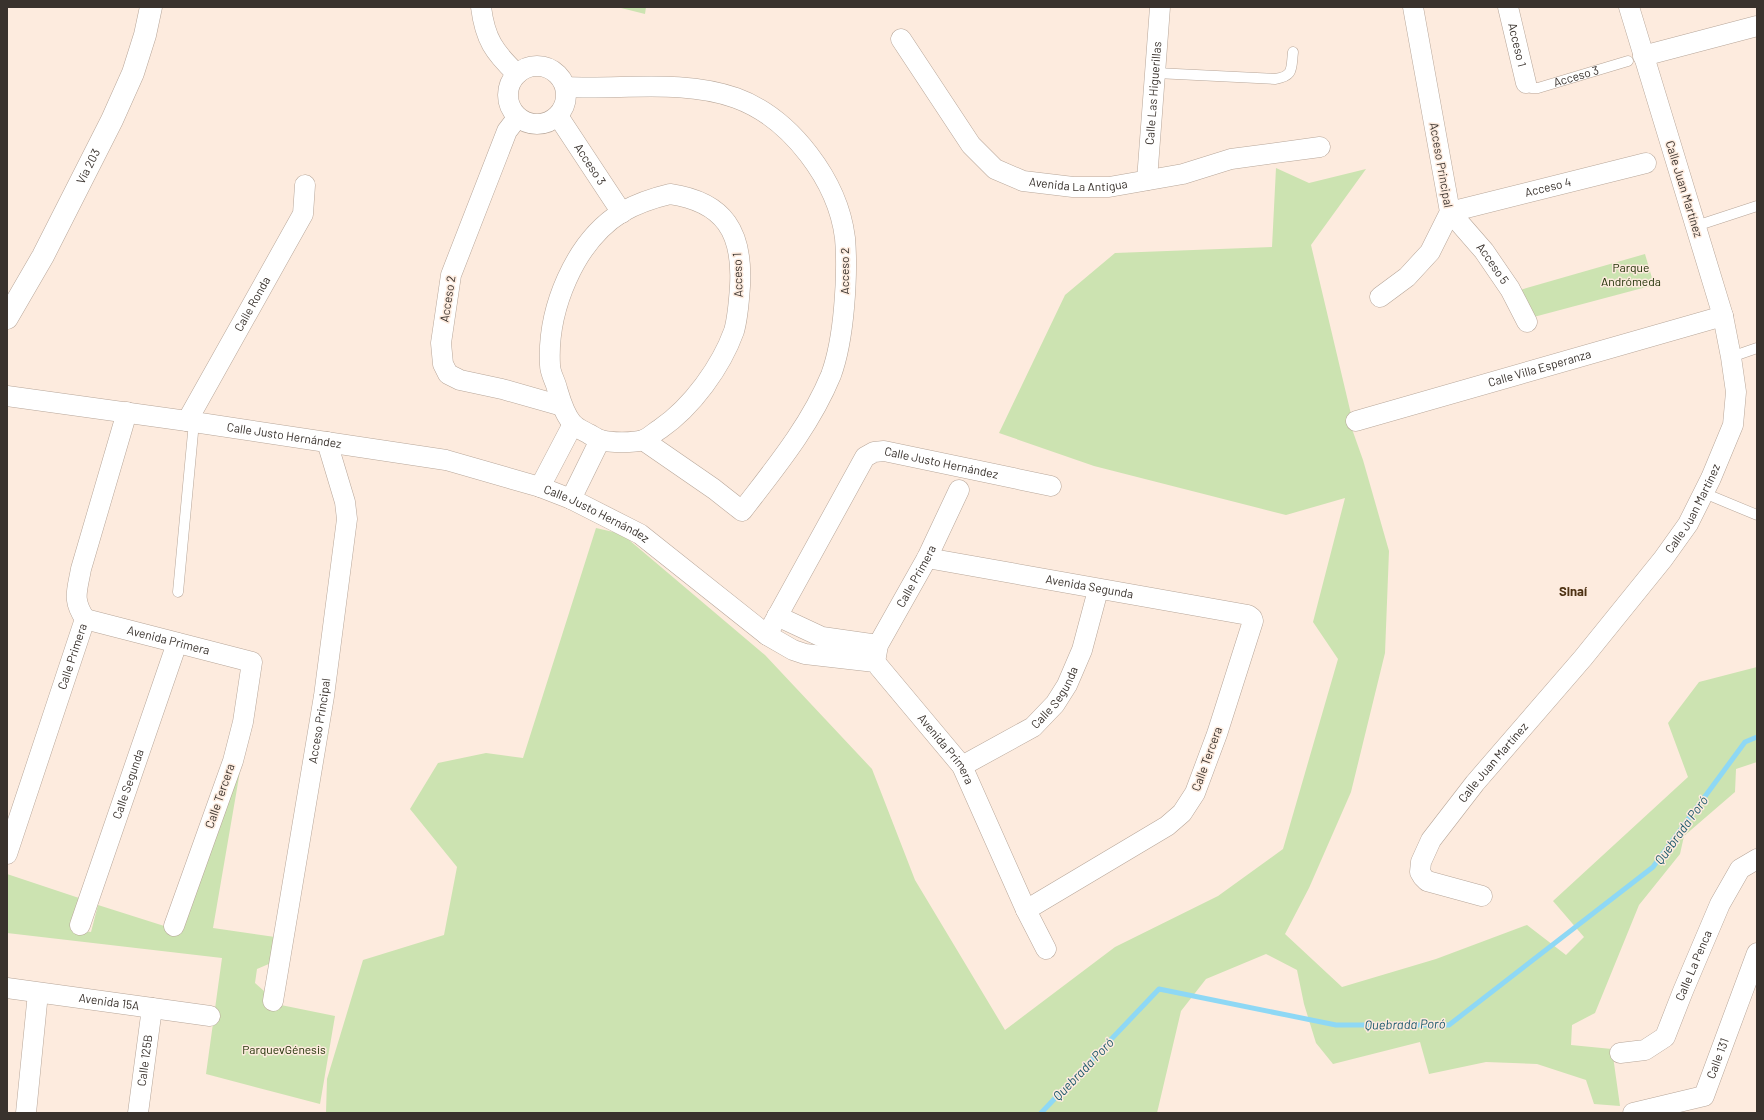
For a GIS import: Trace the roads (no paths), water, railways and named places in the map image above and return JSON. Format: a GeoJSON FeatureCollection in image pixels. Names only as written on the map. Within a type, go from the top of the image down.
{"type":"FeatureCollection","features":[{"type":"Feature","properties":{"kind":"main road","name":"Vía 203"},"geometry":{"type":"LineString","coordinates":[[7,318],[43,256],[115,113],[133,73],[145,34],[151,7]]}},
{"type":"Feature","properties":{"kind":"street"},"geometry":{"type":"LineString","coordinates":[[482,7],[484,27],[490,42],[500,58],[517,74]]}},
{"type":"Feature","properties":{"kind":"street","name":"Calle Las Higuerillas"},"geometry":{"type":"LineString","coordinates":[[1147,180],[1160,7]]}},
{"type":"Feature","properties":{"kind":"street","name":"Acceso Principal"},"geometry":{"type":"LineString","coordinates":[[1380,297],[1407,277],[1430,252],[1450,212],[1413,7]]}},
{"type":"Feature","properties":{"kind":"street","name":"Acceso 1"},"geometry":{"type":"LineString","coordinates":[[1508,7],[1526,84]]}},
{"type":"Feature","properties":{"kind":"street","name":"Calle Juan Martínez"},"geometry":{"type":"LineString","coordinates":[[1482,896],[1427,881],[1423,877],[1420,872],[1422,862],[1431,840],[1476,783],[1583,658],[1663,559],[1688,524],[1704,493],[1732,425],[1736,392],[1723,316],[1696,226],[1636,59],[1629,7]]}},
{"type":"Feature","properties":{"kind":"street"},"geometry":{"type":"LineString","coordinates":[[1636,59],[1757,26]]}},
{"type":"Feature","properties":{"kind":"street","name":"Avenida La Antigua"},"geometry":{"type":"LineString","coordinates":[[901,40],[971,145],[995,169],[1023,181],[1073,187],[1109,187],[1183,174],[1232,159],[1320,147]]}},
{"type":"Feature","properties":{"kind":"street"},"geometry":{"type":"LineString","coordinates":[[530,67],[545,67],[554,71],[561,78],[566,87],[566,103],[558,116],[542,124],[525,122],[518,118],[511,110],[508,101],[508,91],[511,82],[517,74],[530,67]]}},
{"type":"Feature","properties":{"kind":"street","name":"Acceso 2"},"geometry":{"type":"LineString","coordinates":[[566,87],[698,88],[737,98],[760,110],[783,127],[804,147],[823,174],[836,207],[845,238],[846,287],[842,338],[830,376],[809,420],[742,510],[643,440]]}},
{"type":"Feature","properties":{"kind":"street","name":"Acceso 3"},"geometry":{"type":"LineString","coordinates":[[558,116],[622,213]]}},
{"type":"Feature","properties":{"kind":"street","name":"Acceso 2"},"geometry":{"type":"LineString","coordinates":[[518,118],[507,131],[451,275],[441,342],[443,364],[448,374],[460,380],[502,389],[562,406]]}},
{"type":"Feature","properties":{"kind":"street","name":"Acceso 4"},"geometry":{"type":"LineString","coordinates":[[1450,212],[1646,164]]}},
{"type":"Feature","properties":{"kind":"street","name":"Calle Ronda"},"geometry":{"type":"LineString","coordinates":[[191,421],[303,214],[304,185]]}},
{"type":"Feature","properties":{"kind":"street","name":"Acceso 1"},"geometry":{"type":"LineString","coordinates":[[670,194],[689,197],[708,206],[724,218],[734,236],[739,257],[739,306],[734,330],[718,364],[699,393],[674,420],[643,440],[623,442],[600,440],[572,424],[562,406],[550,367],[550,332],[560,293],[579,258],[601,230],[622,213],[649,199],[670,194]]}},
{"type":"Feature","properties":{"kind":"street","name":"Acceso 5"},"geometry":{"type":"LineString","coordinates":[[1450,212],[1483,249],[1510,289],[1527,322]]}},
{"type":"Feature","properties":{"kind":"street","name":"Calle Villa Esperanza"},"geometry":{"type":"LineString","coordinates":[[1356,421],[1723,316]]}},
{"type":"Feature","properties":{"kind":"street","name":"Calle Justo Hernández"},"geometry":{"type":"LineString","coordinates":[[7,396],[191,421],[446,460],[540,487],[571,499],[640,534],[768,634],[865,457],[874,452],[884,451],[1051,486]]}},
{"type":"Feature","properties":{"kind":"street","name":"Calle Primera"},"geometry":{"type":"LineString","coordinates":[[7,854],[85,619],[77,607],[76,595],[81,569],[127,412]]}},
{"type":"Feature","properties":{"kind":"street"},"geometry":{"type":"LineString","coordinates":[[540,487],[572,424]]}},
{"type":"Feature","properties":{"kind":"street"},"geometry":{"type":"LineString","coordinates":[[571,499],[600,440]]}},
{"type":"Feature","properties":{"kind":"street","name":"Acceso Principal"},"geometry":{"type":"LineString","coordinates":[[274,1000],[324,694],[347,519],[345,502],[327,442]]}},
{"type":"Feature","properties":{"kind":"street","name":"Calle Primera"},"geometry":{"type":"LineString","coordinates":[[876,654],[927,558],[959,490]]}},
{"type":"Feature","properties":{"kind":"street","name":"Avenida Segunda"},"geometry":{"type":"LineString","coordinates":[[927,558],[1098,590],[1248,615],[1252,618]]}},
{"type":"Feature","properties":{"kind":"street","name":"Calle Segunda"},"geometry":{"type":"LineString","coordinates":[[962,766],[1033,727],[1054,704],[1067,685],[1082,650],[1098,590]]}},
{"type":"Feature","properties":{"kind":"street"},"geometry":{"type":"LineString","coordinates":[[777,616],[808,632],[876,654]]}},
{"type":"Feature","properties":{"kind":"street","name":"Calle Tercera"},"geometry":{"type":"LineString","coordinates":[[1026,910],[1167,826],[1182,813],[1195,793],[1217,734],[1253,621],[1252,618]]}},
{"type":"Feature","properties":{"kind":"street","name":"Avenida Primera"},"geometry":{"type":"LineString","coordinates":[[85,619],[252,662]]}},
{"type":"Feature","properties":{"kind":"street"},"geometry":{"type":"LineString","coordinates":[[768,634],[792,650],[805,654],[876,654]]}},
{"type":"Feature","properties":{"kind":"street","name":"Calle Segunda"},"geometry":{"type":"LineString","coordinates":[[80,925],[177,642]]}},
{"type":"Feature","properties":{"kind":"street","name":"Avenida Primera"},"geometry":{"type":"LineString","coordinates":[[876,654],[962,766],[1026,910],[1046,949]]}},
{"type":"Feature","properties":{"kind":"street","name":"Calle Tercera"},"geometry":{"type":"LineString","coordinates":[[174,926],[233,761],[243,722],[252,662]]}},
{"type":"Feature","properties":{"kind":"street","name":"Calle La Penca"},"geometry":{"type":"LineString","coordinates":[[1620,1053],[1645,1050],[1665,1037],[1720,904],[1740,869],[1757,859]]}},
{"type":"Feature","properties":{"kind":"street","name":"Calle 131"},"geometry":{"type":"LineString","coordinates":[[1633,1113],[1704,1096],[1757,953]]}},
{"type":"Feature","properties":{"kind":"street","name":"Avenida 15A"},"geometry":{"type":"LineString","coordinates":[[7,988],[210,1016]]}},
{"type":"Feature","properties":{"kind":"street"},"geometry":{"type":"LineString","coordinates":[[26,1113],[38,993]]}},
{"type":"Feature","properties":{"kind":"street","name":"Calle 125B"},"geometry":{"type":"LineString","coordinates":[[138,1113],[152,1008]]}},
{"type":"Feature","properties":{"kind":"lane"},"geometry":{"type":"LineString","coordinates":[[1156,73],[1274,79],[1286,77],[1291,72],[1293,52]]}},
{"type":"Feature","properties":{"kind":"lane","name":"Acceso 3"},"geometry":{"type":"LineString","coordinates":[[1526,84],[1531,88],[1538,88],[1636,59]]}},
{"type":"Feature","properties":{"kind":"lane"},"geometry":{"type":"LineString","coordinates":[[1696,226],[1757,206]]}},
{"type":"Feature","properties":{"kind":"lane"},"geometry":{"type":"LineString","coordinates":[[1731,357],[1757,348]]}},
{"type":"Feature","properties":{"kind":"lane"},"geometry":{"type":"LineString","coordinates":[[178,592],[191,421]]}},
{"type":"Feature","properties":{"kind":"lane"},"geometry":{"type":"LineString","coordinates":[[1704,493],[1757,515]]}},
{"type":"Feature","properties":{"kind":"waterway","name":"Quebrada Poró"},"geometry":{"type":"LineString","coordinates":[[1041,1113],[1159,989],[1336,1025],[1449,1025],[1653,867],[1745,742],[1757,737]]}},
{"type":"Feature","properties":{"kind":"district","name":"Sinaí"},"geometry":{"type":"Point","coordinates":[1573,591]}},
{"type":"Feature","properties":{"kind":"park label","name":"Parque Andrómeda"},"geometry":{"type":"Point","coordinates":[1631,275]}},
{"type":"Feature","properties":{"kind":"park label","name":"ParquevGénesis"},"geometry":{"type":"Point","coordinates":[284,1050]}}]}
